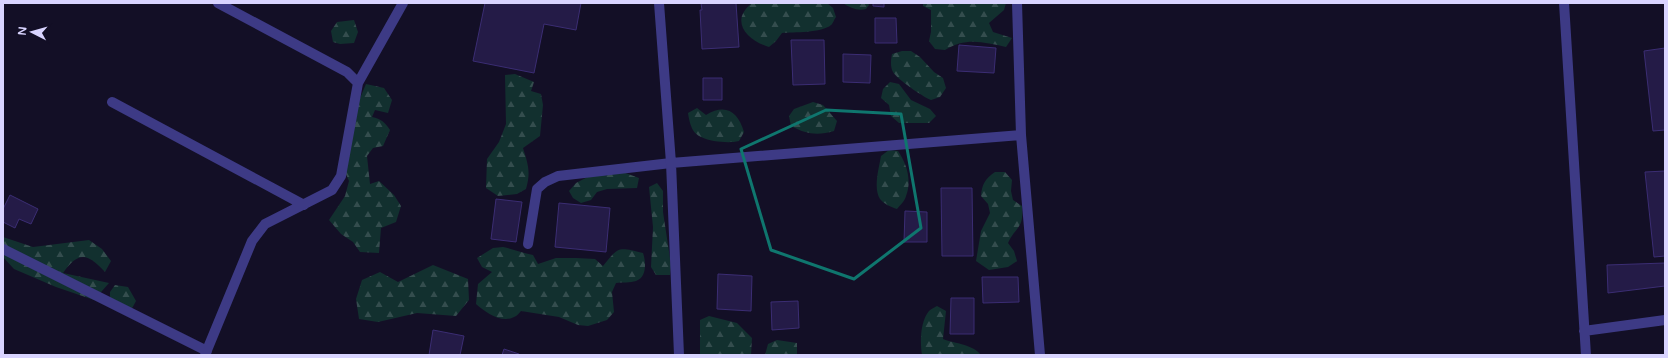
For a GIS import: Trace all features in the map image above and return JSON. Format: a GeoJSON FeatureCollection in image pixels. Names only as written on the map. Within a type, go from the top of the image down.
{"type":"FeatureCollection","features":[{"type":"Feature","properties":{"kind":"street"},"geometry":{"type":"LineString","coordinates":[[218,3],[347,72],[358,83]]}},
{"type":"Feature","properties":{"kind":"street"},"geometry":{"type":"LineString","coordinates":[[3,249],[206,353],[252,241],[265,224],[332,190],[340,176],[358,83],[403,3]]}},
{"type":"Feature","properties":{"kind":"street"},"geometry":{"type":"LineString","coordinates":[[659,3],[671,163],[679,355]]}},
{"type":"Feature","properties":{"kind":"street"},"geometry":{"type":"LineString","coordinates":[[1017,3],[1021,135],[1040,355]]}},
{"type":"Feature","properties":{"kind":"street"},"geometry":{"type":"LineString","coordinates":[[1564,3],[1586,355]]}},
{"type":"Feature","properties":{"kind":"street"},"geometry":{"type":"LineString","coordinates":[[112,102],[304,205]]}},
{"type":"Feature","properties":{"kind":"street"},"geometry":{"type":"LineString","coordinates":[[528,244],[537,189],[545,182],[558,176],[671,163],[1021,135]]}},
{"type":"Feature","properties":{"kind":"street"},"geometry":{"type":"LineString","coordinates":[[1584,331],[1665,320]]}},
{"type":"Feature","properties":{"kind":"highlighted area"},"geometry":{"type":"Polygon","coordinates":[[[826,110],[901,114],[921,228],[854,279],[771,250],[741,149],[826,110]]]}},
{"type":"Feature","properties":{"kind":"green space"},"geometry":{"type":"Polygon","coordinates":[[[752,3],[827,3],[833,8],[836,17],[832,24],[827,28],[807,32],[782,33],[769,47],[754,40],[748,35],[741,23],[745,10],[752,3]]]}},
{"type":"Feature","properties":{"kind":"green space"},"geometry":{"type":"Polygon","coordinates":[[[843,3],[868,3],[869,5],[866,9],[860,10],[851,8],[843,3]]]}},
{"type":"Feature","properties":{"kind":"green space"},"geometry":{"type":"Polygon","coordinates":[[[923,3],[1006,3],[1004,10],[989,23],[993,32],[1012,38],[1006,47],[982,42],[967,42],[960,43],[945,50],[935,49],[929,41],[931,32],[931,10],[923,6],[923,3]]]}},
{"type":"Feature","properties":{"kind":"green space"},"geometry":{"type":"Polygon","coordinates":[[[354,20],[358,32],[354,43],[340,44],[333,42],[331,31],[337,22],[354,20]]]}},
{"type":"Feature","properties":{"kind":"green space"},"geometry":{"type":"Polygon","coordinates":[[[902,51],[911,51],[920,57],[934,72],[943,78],[946,88],[940,97],[931,100],[910,88],[895,75],[891,68],[892,54],[902,51]]]}},
{"type":"Feature","properties":{"kind":"green space"},"geometry":{"type":"Polygon","coordinates":[[[515,74],[534,82],[531,91],[541,94],[543,105],[540,136],[523,148],[528,168],[526,189],[517,194],[498,196],[486,188],[487,159],[499,142],[506,124],[505,75],[515,74]]]}},
{"type":"Feature","properties":{"kind":"green space"},"geometry":{"type":"Polygon","coordinates":[[[890,82],[899,84],[911,100],[930,109],[936,116],[929,123],[899,123],[891,116],[889,105],[881,98],[883,89],[890,82]]]}},
{"type":"Feature","properties":{"kind":"green space"},"geometry":{"type":"Polygon","coordinates":[[[366,84],[384,88],[392,100],[388,113],[375,110],[372,117],[382,121],[390,130],[383,146],[373,148],[367,156],[370,184],[379,181],[394,195],[401,206],[396,222],[381,228],[379,253],[360,252],[353,242],[341,234],[329,220],[345,196],[349,181],[341,163],[360,98],[366,84]]]}},
{"type":"Feature","properties":{"kind":"green space"},"geometry":{"type":"Polygon","coordinates":[[[813,102],[823,105],[837,121],[834,131],[817,134],[802,131],[791,126],[789,116],[794,109],[813,102]]]}},
{"type":"Feature","properties":{"kind":"green space"},"geometry":{"type":"Polygon","coordinates":[[[697,108],[706,115],[713,111],[725,110],[735,115],[744,132],[739,141],[714,141],[702,138],[695,133],[688,113],[697,108]]]}},
{"type":"Feature","properties":{"kind":"green space"},"geometry":{"type":"Polygon","coordinates":[[[889,150],[898,151],[904,161],[908,173],[908,190],[904,201],[897,209],[880,199],[877,189],[877,178],[881,156],[889,150]]]}},
{"type":"Feature","properties":{"kind":"green space"},"geometry":{"type":"Polygon","coordinates":[[[601,170],[620,171],[639,178],[637,188],[607,189],[597,192],[591,200],[581,203],[573,198],[569,191],[576,183],[601,170]]]}},
{"type":"Feature","properties":{"kind":"green space"},"geometry":{"type":"Polygon","coordinates":[[[995,172],[1005,172],[1012,180],[1011,191],[1013,200],[1022,206],[1022,219],[1019,227],[1008,243],[1014,251],[1017,261],[1008,267],[989,270],[976,261],[981,231],[990,213],[988,204],[981,196],[982,188],[986,180],[995,172]]]}},
{"type":"Feature","properties":{"kind":"green space"},"geometry":{"type":"Polygon","coordinates":[[[657,183],[663,191],[663,212],[671,265],[670,275],[656,275],[651,267],[653,227],[649,187],[657,183]]]}},
{"type":"Feature","properties":{"kind":"green space"},"geometry":{"type":"Polygon","coordinates":[[[3,237],[33,247],[89,240],[102,249],[111,261],[105,272],[93,261],[83,257],[74,261],[63,273],[109,283],[94,300],[56,287],[14,269],[3,257],[3,237]]]}},
{"type":"Feature","properties":{"kind":"green space"},"geometry":{"type":"Polygon","coordinates":[[[503,247],[533,255],[538,264],[556,258],[576,258],[595,259],[603,266],[612,255],[624,249],[643,253],[645,269],[640,279],[636,281],[616,283],[612,292],[614,312],[607,320],[588,326],[578,325],[559,317],[521,311],[515,317],[504,319],[494,316],[476,304],[478,284],[492,272],[482,267],[477,258],[493,248],[503,247]]]}},
{"type":"Feature","properties":{"kind":"green space"},"geometry":{"type":"Polygon","coordinates":[[[433,265],[468,279],[469,300],[456,316],[417,313],[378,322],[359,319],[356,299],[362,280],[380,272],[398,282],[433,265]]]}},
{"type":"Feature","properties":{"kind":"green space"},"geometry":{"type":"Polygon","coordinates":[[[115,285],[128,287],[136,301],[130,312],[118,312],[110,306],[110,292],[115,285]]]}},
{"type":"Feature","properties":{"kind":"green space"},"geometry":{"type":"Polygon","coordinates":[[[937,306],[946,311],[943,339],[968,346],[981,355],[922,355],[922,326],[929,311],[937,306]]]}},
{"type":"Feature","properties":{"kind":"green space"},"geometry":{"type":"Polygon","coordinates":[[[709,316],[737,323],[752,338],[751,355],[700,355],[700,320],[709,316]]]}},
{"type":"Feature","properties":{"kind":"green space"},"geometry":{"type":"Polygon","coordinates":[[[777,340],[797,343],[797,355],[765,355],[768,344],[777,340]]]}},
{"type":"Feature","properties":{"kind":"building"},"geometry":{"type":"Polygon","coordinates":[[[485,3],[581,3],[576,30],[544,24],[534,73],[473,61],[485,3]]]}},
{"type":"Feature","properties":{"kind":"building"},"geometry":{"type":"Polygon","coordinates":[[[701,3],[736,3],[739,47],[702,49],[701,3]]]}},
{"type":"Feature","properties":{"kind":"building"},"geometry":{"type":"Polygon","coordinates":[[[873,3],[884,3],[884,7],[873,6],[873,3]]]}},
{"type":"Feature","properties":{"kind":"building"},"geometry":{"type":"Polygon","coordinates":[[[875,18],[896,18],[897,43],[875,43],[875,18]]]}},
{"type":"Feature","properties":{"kind":"building"},"geometry":{"type":"Polygon","coordinates":[[[791,40],[824,40],[825,84],[793,85],[791,40]]]}},
{"type":"Feature","properties":{"kind":"building"},"geometry":{"type":"Polygon","coordinates":[[[959,45],[996,48],[994,73],[957,71],[959,45]]]}},
{"type":"Feature","properties":{"kind":"building"},"geometry":{"type":"Polygon","coordinates":[[[1665,48],[1665,130],[1653,131],[1644,51],[1665,48]]]}},
{"type":"Feature","properties":{"kind":"building"},"geometry":{"type":"Polygon","coordinates":[[[843,54],[871,55],[870,83],[843,82],[843,54]]]}},
{"type":"Feature","properties":{"kind":"building"},"geometry":{"type":"Polygon","coordinates":[[[703,78],[722,78],[722,100],[703,100],[703,78]]]}},
{"type":"Feature","properties":{"kind":"building"},"geometry":{"type":"Polygon","coordinates":[[[1665,171],[1665,256],[1654,257],[1645,172],[1665,171]]]}},
{"type":"Feature","properties":{"kind":"building"},"geometry":{"type":"Polygon","coordinates":[[[941,188],[972,188],[973,256],[942,256],[941,188]]]}},
{"type":"Feature","properties":{"kind":"building"},"geometry":{"type":"Polygon","coordinates":[[[10,195],[38,209],[31,224],[19,219],[15,228],[3,222],[3,209],[10,195]]]}},
{"type":"Feature","properties":{"kind":"building"},"geometry":{"type":"Polygon","coordinates":[[[496,199],[522,202],[516,242],[491,239],[496,199]]]}},
{"type":"Feature","properties":{"kind":"building"},"geometry":{"type":"Polygon","coordinates":[[[559,203],[610,208],[606,252],[555,247],[559,203]]]}},
{"type":"Feature","properties":{"kind":"building"},"geometry":{"type":"Polygon","coordinates":[[[905,211],[927,212],[927,242],[904,242],[905,211]]]}},
{"type":"Feature","properties":{"kind":"building"},"geometry":{"type":"Polygon","coordinates":[[[1665,263],[1665,286],[1608,293],[1607,265],[1665,263]]]}},
{"type":"Feature","properties":{"kind":"building"},"geometry":{"type":"Polygon","coordinates":[[[718,274],[752,276],[751,311],[717,309],[718,274]]]}},
{"type":"Feature","properties":{"kind":"building"},"geometry":{"type":"Polygon","coordinates":[[[982,277],[1018,277],[1019,302],[983,303],[982,277]]]}},
{"type":"Feature","properties":{"kind":"building"},"geometry":{"type":"Polygon","coordinates":[[[951,298],[974,298],[974,334],[950,334],[951,298]]]}},
{"type":"Feature","properties":{"kind":"building"},"geometry":{"type":"Polygon","coordinates":[[[798,301],[799,328],[772,330],[771,302],[798,301]]]}},
{"type":"Feature","properties":{"kind":"building"},"geometry":{"type":"Polygon","coordinates":[[[433,330],[464,336],[460,355],[429,355],[433,330]]]}},
{"type":"Feature","properties":{"kind":"building"},"geometry":{"type":"Polygon","coordinates":[[[504,349],[519,354],[519,355],[502,355],[504,349]]]}}]}
